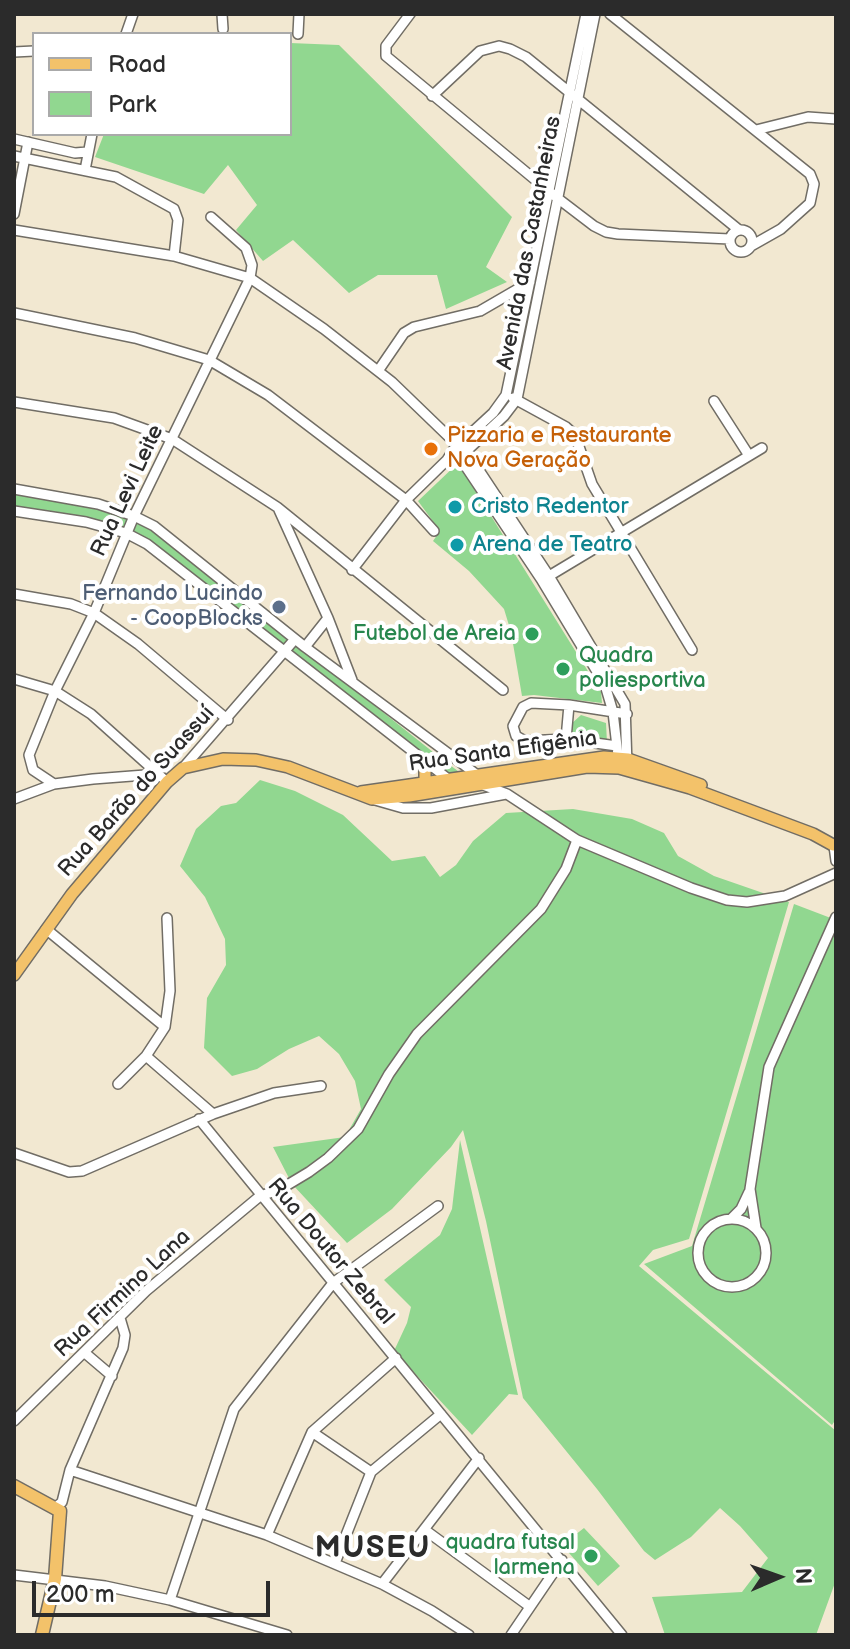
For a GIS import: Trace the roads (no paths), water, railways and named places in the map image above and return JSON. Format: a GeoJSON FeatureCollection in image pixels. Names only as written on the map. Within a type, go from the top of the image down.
{"type":"FeatureCollection","features":[{"type":"Feature","properties":{"kind":"highway"},"geometry":{"type":"LineString","coordinates":[[14,1486],[57,1509],[55,1579],[42,1635]]}},
{"type":"Feature","properties":{"kind":"main road","name":"Rua Santa Efigênia"},"geometry":{"type":"LineString","coordinates":[[183,768],[223,759],[256,760],[288,767],[372,799],[409,796],[454,783],[592,758],[622,760],[835,846]]}},
{"type":"Feature","properties":{"kind":"main road"},"geometry":{"type":"LineString","coordinates":[[425,763],[425,782]]}},
{"type":"Feature","properties":{"kind":"main road","name":"Rua Barão do Suassuí"},"geometry":{"type":"LineString","coordinates":[[14,975],[72,894],[163,778],[183,768]]}},
{"type":"Feature","properties":{"kind":"main road","name":"Rua Santa Efigênia"},"geometry":{"type":"LineString","coordinates":[[357,793],[425,782],[454,783]]}},
{"type":"Feature","properties":{"kind":"street"},"geometry":{"type":"LineString","coordinates":[[222,14],[223,29]]}},
{"type":"Feature","properties":{"kind":"street"},"geometry":{"type":"LineString","coordinates":[[298,34],[299,14]]}},
{"type":"Feature","properties":{"kind":"street"},"geometry":{"type":"LineString","coordinates":[[410,14],[384,51],[386,56],[552,195],[606,232],[734,236],[781,229]]}},
{"type":"Feature","properties":{"kind":"street","name":"Avenida das Castanheiras"},"geometry":{"type":"LineString","coordinates":[[573,97],[586,14]]}},
{"type":"Feature","properties":{"kind":"street","name":"Avenida das Castanheiras"},"geometry":{"type":"LineString","coordinates":[[460,450],[506,395],[573,97],[595,14]]}},
{"type":"Feature","properties":{"kind":"street"},"geometry":{"type":"LineString","coordinates":[[432,96],[480,51],[499,46],[526,57],[729,221],[734,236],[733,249],[739,252],[746,251],[781,229],[810,203],[814,184],[803,167],[610,14]]}},
{"type":"Feature","properties":{"kind":"street"},"geometry":{"type":"LineString","coordinates":[[756,130],[808,117],[836,119]]}},
{"type":"Feature","properties":{"kind":"street"},"geometry":{"type":"LineString","coordinates":[[85,170],[91,136]]}},
{"type":"Feature","properties":{"kind":"street"},"geometry":{"type":"LineString","coordinates":[[14,139],[75,153],[87,152]]}},
{"type":"Feature","properties":{"kind":"street"},"geometry":{"type":"LineString","coordinates":[[14,214],[19,157],[28,142]]}},
{"type":"Feature","properties":{"kind":"street"},"geometry":{"type":"LineString","coordinates":[[19,157],[116,177],[174,209],[178,220],[174,256]]}},
{"type":"Feature","properties":{"kind":"street","name":"Avenida das Castanheiras"},"geometry":{"type":"LineString","coordinates":[[460,450],[504,416],[517,399],[552,195]]}},
{"type":"Feature","properties":{"kind":"street"},"geometry":{"type":"LineString","coordinates":[[211,217],[246,248],[252,265],[250,278]]}},
{"type":"Feature","properties":{"kind":"street"},"geometry":{"type":"LineString","coordinates":[[14,230],[174,256],[250,278],[378,371],[450,438],[549,576],[625,704],[627,714],[622,760]]}},
{"type":"Feature","properties":{"kind":"street"},"geometry":{"type":"LineString","coordinates":[[734,236],[751,246]]}},
{"type":"Feature","properties":{"kind":"street","name":"Rua Levi Leite"},"geometry":{"type":"LineString","coordinates":[[54,784],[33,770],[29,755],[55,691],[94,613],[126,533],[250,278]]}},
{"type":"Feature","properties":{"kind":"street"},"geometry":{"type":"LineString","coordinates":[[378,371],[404,333],[414,327],[480,311],[530,282]]}},
{"type":"Feature","properties":{"kind":"street"},"geometry":{"type":"LineString","coordinates":[[14,313],[121,335],[209,360],[268,395],[406,500],[434,531]]}},
{"type":"Feature","properties":{"kind":"street"},"geometry":{"type":"LineString","coordinates":[[506,395],[566,427],[575,435],[592,484],[692,650]]}},
{"type":"Feature","properties":{"kind":"street"},"geometry":{"type":"LineString","coordinates":[[714,401],[748,454]]}},
{"type":"Feature","properties":{"kind":"street"},"geometry":{"type":"LineString","coordinates":[[14,402],[114,418],[172,439],[277,507],[503,690]]}},
{"type":"Feature","properties":{"kind":"street"},"geometry":{"type":"LineString","coordinates":[[549,576],[762,448]]}},
{"type":"Feature","properties":{"kind":"street"},"geometry":{"type":"LineString","coordinates":[[352,570],[406,500],[460,450]]}},
{"type":"Feature","properties":{"kind":"street"},"geometry":{"type":"LineString","coordinates":[[460,450],[605,685],[622,760]]}},
{"type":"Feature","properties":{"kind":"street"},"geometry":{"type":"LineString","coordinates":[[14,489],[98,504],[154,526],[305,647],[478,779],[507,794],[577,840],[691,888],[739,901],[785,896],[836,873]]}},
{"type":"Feature","properties":{"kind":"street"},"geometry":{"type":"LineString","coordinates":[[277,507],[328,618],[353,683]]}},
{"type":"Feature","properties":{"kind":"street"},"geometry":{"type":"LineString","coordinates":[[14,511],[86,522],[126,533],[168,559],[454,783]]}},
{"type":"Feature","properties":{"kind":"street"},"geometry":{"type":"LineString","coordinates":[[14,594],[71,604],[94,613],[138,644],[228,720]]}},
{"type":"Feature","properties":{"kind":"street"},"geometry":{"type":"LineString","coordinates":[[305,647],[328,618]]}},
{"type":"Feature","properties":{"kind":"street","name":"Rua Barão do Suassuí"},"geometry":{"type":"LineString","coordinates":[[183,768],[228,720],[295,639]]}},
{"type":"Feature","properties":{"kind":"street"},"geometry":{"type":"LineString","coordinates":[[14,679],[55,691],[91,714],[163,778]]}},
{"type":"Feature","properties":{"kind":"street"},"geometry":{"type":"LineString","coordinates":[[622,760],[566,739],[525,741],[516,736],[513,726],[523,707],[531,703],[627,714]]}},
{"type":"Feature","properties":{"kind":"street"},"geometry":{"type":"LineString","coordinates":[[566,739],[569,705]]}},
{"type":"Feature","properties":{"kind":"street"},"geometry":{"type":"LineString","coordinates":[[14,799],[54,784],[93,779],[163,778]]}},
{"type":"Feature","properties":{"kind":"street"},"geometry":{"type":"LineString","coordinates":[[372,799],[403,808],[431,808],[507,794]]}},
{"type":"Feature","properties":{"kind":"street","name":"Rua Firmino Lana"},"geometry":{"type":"LineString","coordinates":[[14,1421],[146,1291],[260,1196],[279,1190],[309,1172],[358,1129],[389,1074],[417,1034],[541,909],[566,869],[577,840]]}},
{"type":"Feature","properties":{"kind":"street"},"geometry":{"type":"LineString","coordinates":[[731,1219],[741,1209],[750,1189],[769,1067],[836,917]]}},
{"type":"Feature","properties":{"kind":"street"},"geometry":{"type":"LineString","coordinates":[[118,1084],[146,1056],[165,1027],[170,991],[167,918]]}},
{"type":"Feature","properties":{"kind":"street"},"geometry":{"type":"LineString","coordinates":[[46,929],[165,1027]]}},
{"type":"Feature","properties":{"kind":"street"},"geometry":{"type":"LineString","coordinates":[[146,1056],[213,1114]]}},
{"type":"Feature","properties":{"kind":"street"},"geometry":{"type":"LineString","coordinates":[[14,1153],[69,1172],[82,1171],[213,1114],[274,1093],[321,1086]]}},
{"type":"Feature","properties":{"kind":"street","name":"Rua Doutor Zebral"},"geometry":{"type":"LineString","coordinates":[[199,1119],[622,1635]]}},
{"type":"Feature","properties":{"kind":"street"},"geometry":{"type":"LineString","coordinates":[[750,1189],[756,1228],[766,1252],[764,1265],[757,1276],[746,1284],[734,1287],[720,1285],[709,1278],[701,1267],[698,1254],[707,1230],[718,1222],[731,1219],[744,1221],[756,1228]]}},
{"type":"Feature","properties":{"kind":"street"},"geometry":{"type":"LineString","coordinates":[[170,1600],[234,1409],[333,1283],[438,1206]]}},
{"type":"Feature","properties":{"kind":"street"},"geometry":{"type":"LineString","coordinates":[[57,1509],[62,1502],[70,1470],[112,1376],[125,1335],[120,1318]]}},
{"type":"Feature","properties":{"kind":"street"},"geometry":{"type":"LineString","coordinates":[[85,1353],[112,1376]]}},
{"type":"Feature","properties":{"kind":"street"},"geometry":{"type":"LineString","coordinates":[[267,1535],[312,1432],[396,1358]]}},
{"type":"Feature","properties":{"kind":"street"},"geometry":{"type":"LineString","coordinates":[[335,1563],[371,1472],[441,1414]]}},
{"type":"Feature","properties":{"kind":"street"},"geometry":{"type":"LineString","coordinates":[[312,1432],[371,1472]]}},
{"type":"Feature","properties":{"kind":"street"},"geometry":{"type":"LineString","coordinates":[[382,1584],[479,1458]]}},
{"type":"Feature","properties":{"kind":"street"},"geometry":{"type":"LineString","coordinates":[[70,1470],[267,1535],[335,1563],[382,1584],[469,1635]]}},
{"type":"Feature","properties":{"kind":"street"},"geometry":{"type":"LineString","coordinates":[[425,1530],[529,1606]]}},
{"type":"Feature","properties":{"kind":"street"},"geometry":{"type":"LineString","coordinates":[[511,1635],[562,1560]]}},
{"type":"Feature","properties":{"kind":"street"},"geometry":{"type":"LineString","coordinates":[[14,1575],[105,1586],[170,1600],[287,1635]]}},
{"type":"Feature","properties":{"kind":"place","name":"Pizzaria e Restaurante Nova Geração"},"geometry":{"type":"Point","coordinates":[431,449]}},
{"type":"Feature","properties":{"kind":"place","name":"Cristo Redentor"},"geometry":{"type":"Point","coordinates":[455,507]}},
{"type":"Feature","properties":{"kind":"place","name":"Arena de Teatro"},"geometry":{"type":"Point","coordinates":[457,545]}},
{"type":"Feature","properties":{"kind":"place","name":"Fernando Lucindo - CoopBlocks"},"geometry":{"type":"Point","coordinates":[279,607]}},
{"type":"Feature","properties":{"kind":"place","name":"Futebol de Areia"},"geometry":{"type":"Point","coordinates":[532,634]}},
{"type":"Feature","properties":{"kind":"place","name":"Quadra poliesportiva"},"geometry":{"type":"Point","coordinates":[563,669]}},
{"type":"Feature","properties":{"kind":"place","name":"quadra futsal larmena"},"geometry":{"type":"Point","coordinates":[591,1556]}},
{"type":"Feature","properties":{"kind":"district","name":"MUSEU"},"geometry":{"type":"Point","coordinates":[373,1549]}}]}
